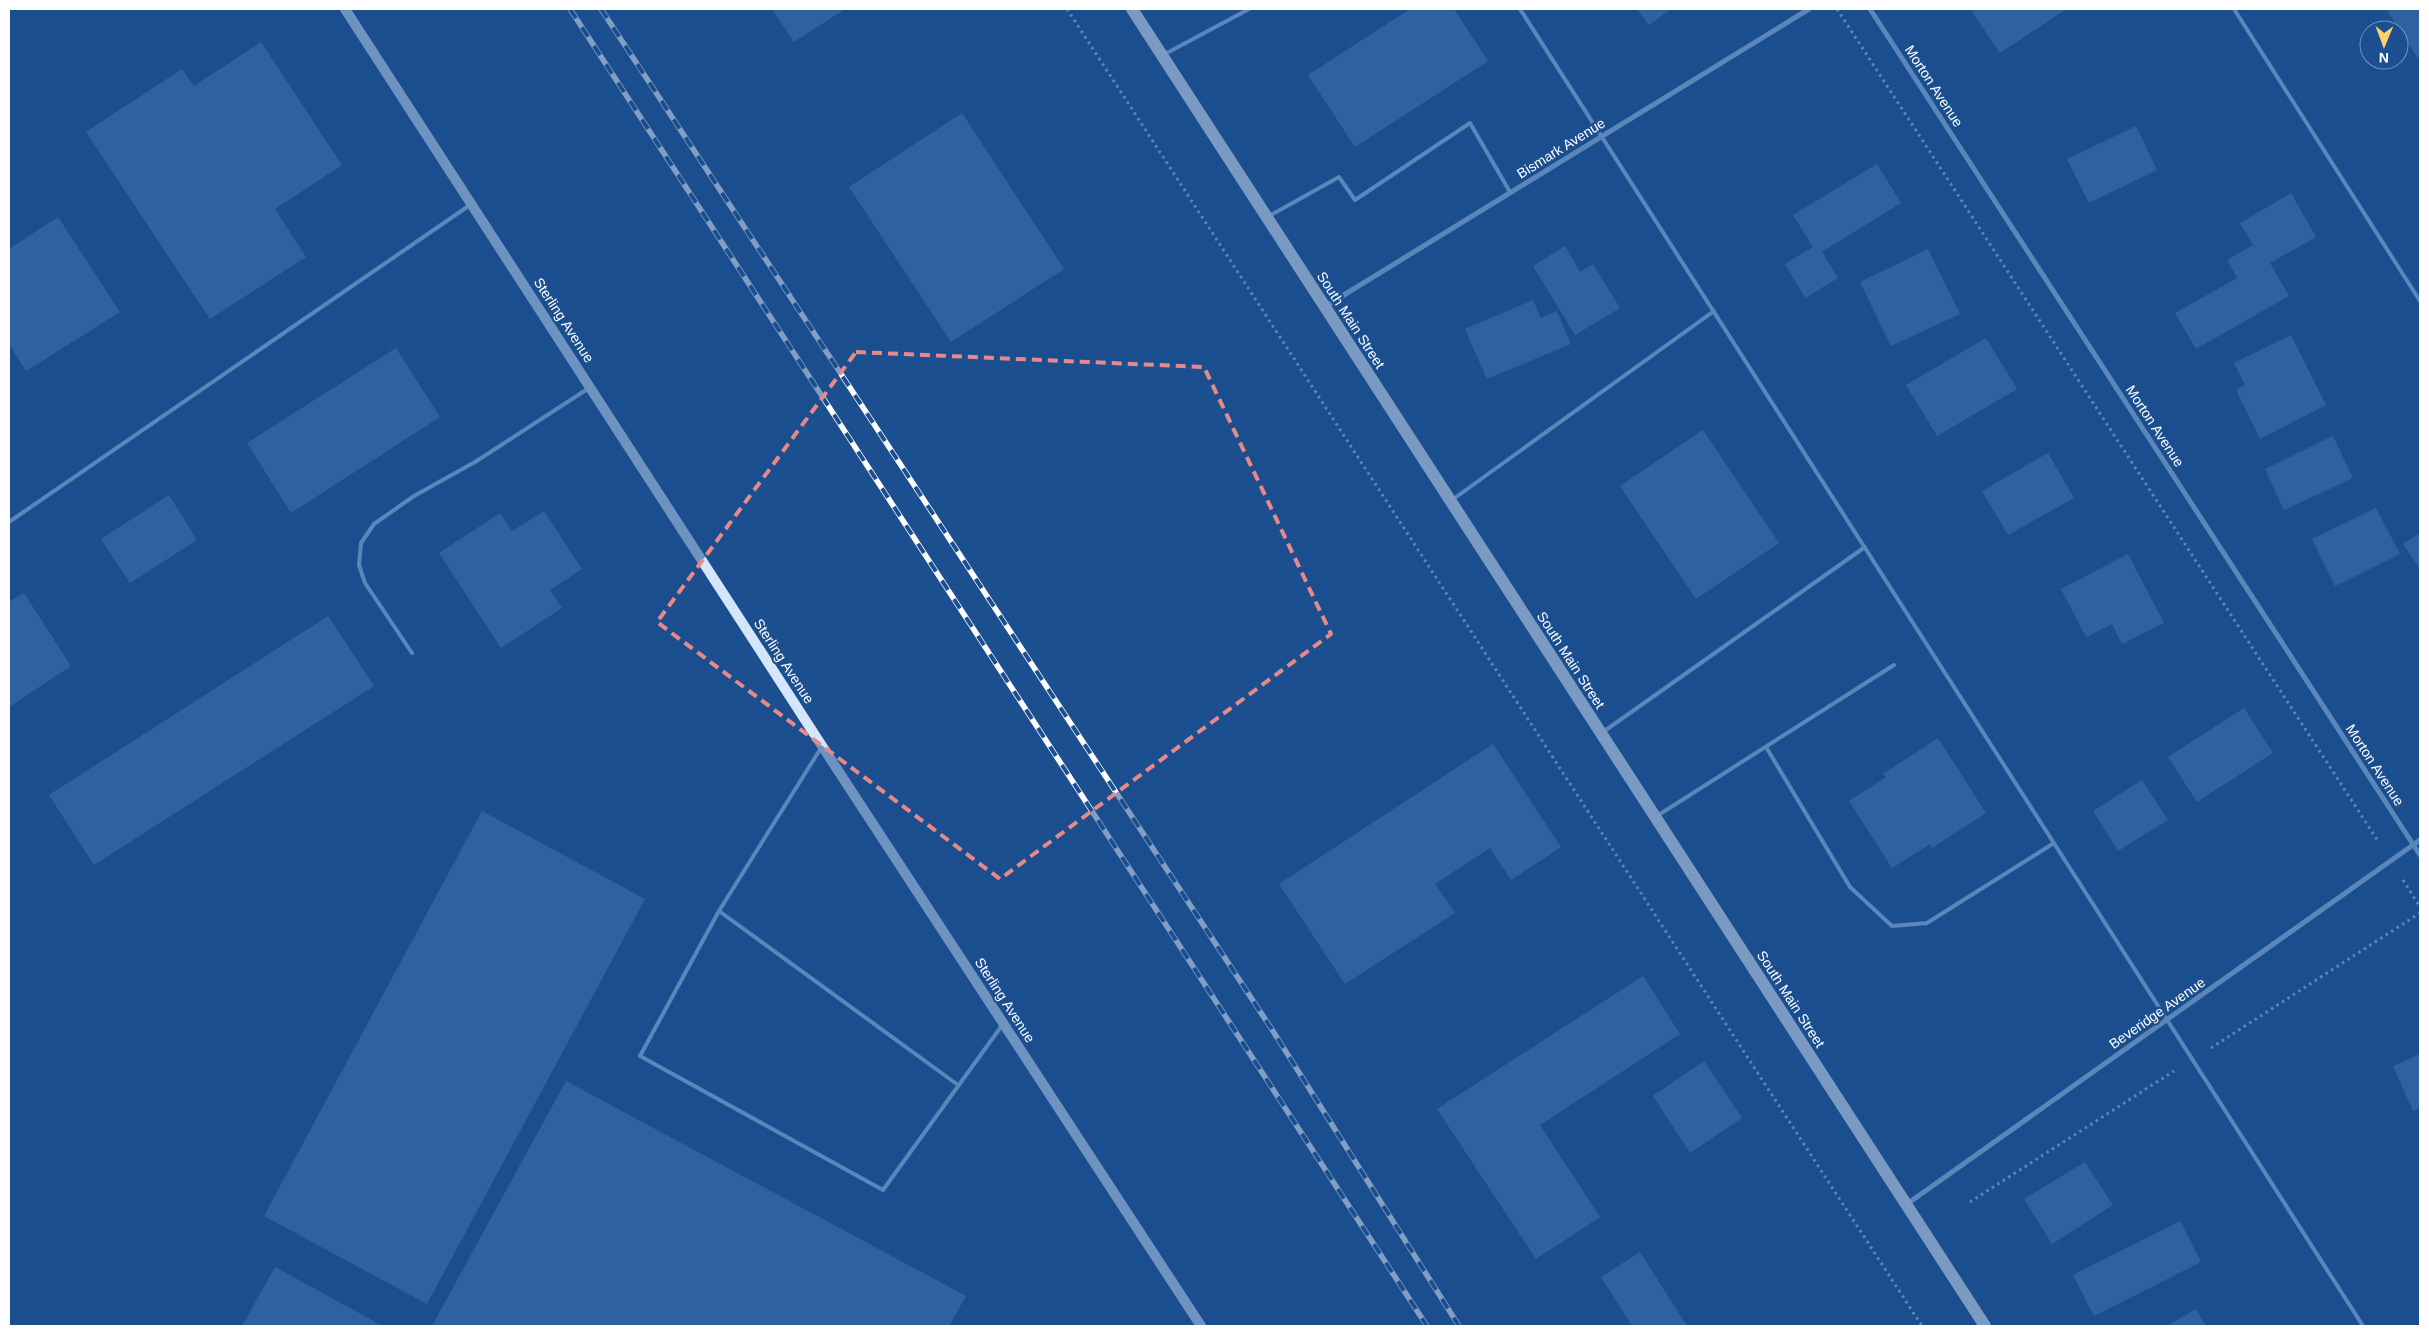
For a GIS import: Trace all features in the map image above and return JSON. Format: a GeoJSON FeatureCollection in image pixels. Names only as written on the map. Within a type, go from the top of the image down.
{"type":"FeatureCollection","features":[{"type":"Feature","properties":{"kind":"main road","name":"South Main Street"},"geometry":{"type":"LineString","coordinates":[[1132,9],[1985,1326]]}},
{"type":"Feature","properties":{"kind":"street","name":"Sterling Avenue"},"geometry":{"type":"LineString","coordinates":[[346,9],[822,746],[1201,1326]]}},
{"type":"Feature","properties":{"kind":"street","name":"Bismark Avenue"},"geometry":{"type":"LineString","coordinates":[[1324,307],[1809,9]]}},
{"type":"Feature","properties":{"kind":"street","name":"Morton Avenue"},"geometry":{"type":"LineString","coordinates":[[1870,9],[2420,855]]}},
{"type":"Feature","properties":{"kind":"street","name":"Beveridge Avenue"},"geometry":{"type":"LineString","coordinates":[[1907,1205],[2420,840]]}},
{"type":"Feature","properties":{"kind":"lane"},"geometry":{"type":"LineString","coordinates":[[1163,55],[1249,9]]}},
{"type":"Feature","properties":{"kind":"lane"},"geometry":{"type":"LineString","coordinates":[[1520,9],[2363,1326]]}},
{"type":"Feature","properties":{"kind":"lane"},"geometry":{"type":"LineString","coordinates":[[2234,9],[2420,301]]}},
{"type":"Feature","properties":{"kind":"lane"},"geometry":{"type":"LineString","coordinates":[[1267,218],[1339,177],[1354,200],[1470,123],[1510,192]]}},
{"type":"Feature","properties":{"kind":"lane"},"geometry":{"type":"LineString","coordinates":[[9,522],[472,204]]}},
{"type":"Feature","properties":{"kind":"lane"},"geometry":{"type":"LineString","coordinates":[[1450,501],[1714,311]]}},
{"type":"Feature","properties":{"kind":"lane"},"geometry":{"type":"LineString","coordinates":[[412,653],[365,583],[359,564],[361,543],[374,524],[414,496],[475,462],[591,386]]}},
{"type":"Feature","properties":{"kind":"lane"},"geometry":{"type":"LineString","coordinates":[[1601,733],[1865,547]]}},
{"type":"Feature","properties":{"kind":"lane"},"geometry":{"type":"LineString","coordinates":[[1655,817],[1894,664]]}},
{"type":"Feature","properties":{"kind":"lane"},"geometry":{"type":"LineString","coordinates":[[822,746],[719,911],[640,1056],[883,1190],[1004,1023]]}},
{"type":"Feature","properties":{"kind":"lane"},"geometry":{"type":"LineString","coordinates":[[1766,747],[1850,887],[1892,926],[1927,923],[2054,843]]}},
{"type":"Feature","properties":{"kind":"lane"},"geometry":{"type":"LineString","coordinates":[[719,911],[958,1085]]}},
{"type":"Feature","properties":{"kind":"path"},"geometry":{"type":"LineString","coordinates":[[1068,9],[1922,1326]]}},
{"type":"Feature","properties":{"kind":"path"},"geometry":{"type":"LineString","coordinates":[[1837,9],[2420,907]]}},
{"type":"Feature","properties":{"kind":"highlighted area"},"geometry":{"type":"Polygon","coordinates":[[[856,352],[1204,367],[1331,634],[1000,879],[657,622],[856,352]]]}},
{"type":"Feature","properties":{"kind":"building"},"geometry":{"type":"Polygon","coordinates":[[[772,9],[845,9],[794,42],[772,9]]]}},
{"type":"Feature","properties":{"kind":"building"},"geometry":{"type":"Polygon","coordinates":[[[1410,9],[1454,9],[1488,61],[1355,147],[1308,75],[1410,9]]]}},
{"type":"Feature","properties":{"kind":"building"},"geometry":{"type":"Polygon","coordinates":[[[1637,9],[1671,9],[1649,25],[1637,9]]]}},
{"type":"Feature","properties":{"kind":"building"},"geometry":{"type":"Polygon","coordinates":[[[1970,9],[2066,9],[2000,53],[1970,9]]]}},
{"type":"Feature","properties":{"kind":"building"},"geometry":{"type":"Polygon","coordinates":[[[2386,9],[2420,9],[2420,57],[2418,58],[2409,44],[2409,20],[2393,20],[2386,9]]]}},
{"type":"Feature","properties":{"kind":"building"},"geometry":{"type":"Polygon","coordinates":[[[261,42],[342,165],[275,209],[306,257],[210,319],[86,132],[182,69],[194,86],[261,42]]]}},
{"type":"Feature","properties":{"kind":"building"},"geometry":{"type":"Polygon","coordinates":[[[962,113],[1064,269],[951,342],[849,187],[962,113]]]}},
{"type":"Feature","properties":{"kind":"building"},"geometry":{"type":"Polygon","coordinates":[[[2136,126],[2157,170],[2089,203],[2067,159],[2136,126]]]}},
{"type":"Feature","properties":{"kind":"building"},"geometry":{"type":"Polygon","coordinates":[[[1877,164],[1901,203],[1822,252],[1838,278],[1805,298],[1785,264],[1813,247],[1793,215],[1877,164]]]}},
{"type":"Feature","properties":{"kind":"building"},"geometry":{"type":"Polygon","coordinates":[[[2291,193],[2316,237],[2270,263],[2289,296],[2196,349],[2175,313],[2237,278],[2227,260],[2253,245],[2240,223],[2291,193]]]}},
{"type":"Feature","properties":{"kind":"building"},"geometry":{"type":"Polygon","coordinates":[[[58,217],[120,312],[26,371],[9,344],[9,249],[58,217]]]}},
{"type":"Feature","properties":{"kind":"building"},"geometry":{"type":"Polygon","coordinates":[[[1565,246],[1580,272],[1593,264],[1620,308],[1575,335],[1533,266],[1565,246]]]}},
{"type":"Feature","properties":{"kind":"building"},"geometry":{"type":"Polygon","coordinates":[[[1928,249],[1960,314],[1891,346],[1860,282],[1928,249]]]}},
{"type":"Feature","properties":{"kind":"building"},"geometry":{"type":"Polygon","coordinates":[[[1533,300],[1541,318],[1557,311],[1571,344],[1487,379],[1465,329],[1533,300]]]}},
{"type":"Feature","properties":{"kind":"building"},"geometry":{"type":"Polygon","coordinates":[[[2291,335],[2326,405],[2260,439],[2236,390],[2245,385],[2234,363],[2291,335]]]}},
{"type":"Feature","properties":{"kind":"building"},"geometry":{"type":"Polygon","coordinates":[[[1986,338],[2017,389],[1937,436],[1906,385],[1986,338]]]}},
{"type":"Feature","properties":{"kind":"building"},"geometry":{"type":"Polygon","coordinates":[[[396,348],[440,417],[291,513],[247,443],[396,348]]]}},
{"type":"Feature","properties":{"kind":"building"},"geometry":{"type":"Polygon","coordinates":[[[1703,430],[1779,543],[1696,599],[1620,486],[1703,430]]]}},
{"type":"Feature","properties":{"kind":"building"},"geometry":{"type":"Polygon","coordinates":[[[2333,436],[2353,478],[2284,510],[2265,469],[2333,436]]]}},
{"type":"Feature","properties":{"kind":"building"},"geometry":{"type":"Polygon","coordinates":[[[2048,453],[2074,498],[2008,535],[1982,491],[2048,453]]]}},
{"type":"Feature","properties":{"kind":"building"},"geometry":{"type":"Polygon","coordinates":[[[169,495],[197,540],[130,583],[101,539],[169,495]]]}},
{"type":"Feature","properties":{"kind":"building"},"geometry":{"type":"Polygon","coordinates":[[[2376,508],[2400,554],[2335,586],[2312,539],[2376,508]]]}},
{"type":"Feature","properties":{"kind":"building"},"geometry":{"type":"Polygon","coordinates":[[[544,511],[582,569],[550,590],[562,608],[501,648],[439,553],[500,513],[512,531],[544,511]]]}},
{"type":"Feature","properties":{"kind":"building"},"geometry":{"type":"Polygon","coordinates":[[[2420,533],[2420,569],[2403,544],[2420,533]]]}},
{"type":"Feature","properties":{"kind":"building"},"geometry":{"type":"Polygon","coordinates":[[[2128,554],[2164,623],[2122,644],[2112,624],[2086,637],[2061,589],[2128,554]]]}},
{"type":"Feature","properties":{"kind":"building"},"geometry":{"type":"Polygon","coordinates":[[[24,593],[71,666],[9,707],[9,602],[24,593]]]}},
{"type":"Feature","properties":{"kind":"building"},"geometry":{"type":"Polygon","coordinates":[[[328,616],[374,686],[94,865],[49,795],[328,616]]]}},
{"type":"Feature","properties":{"kind":"building"},"geometry":{"type":"Polygon","coordinates":[[[2244,708],[2273,753],[2197,802],[2168,757],[2244,708]]]}},
{"type":"Feature","properties":{"kind":"building"},"geometry":{"type":"Polygon","coordinates":[[[1938,738],[1986,813],[1932,848],[1930,844],[1892,868],[1849,801],[1886,777],[1883,774],[1938,738]]]}},
{"type":"Feature","properties":{"kind":"building"},"geometry":{"type":"Polygon","coordinates":[[[1493,744],[1561,847],[1511,880],[1490,848],[1435,884],[1455,913],[1345,984],[1279,884],[1493,744]]]}},
{"type":"Feature","properties":{"kind":"building"},"geometry":{"type":"Polygon","coordinates":[[[2142,780],[2168,820],[2118,851],[2093,811],[2142,780]]]}},
{"type":"Feature","properties":{"kind":"building"},"geometry":{"type":"Polygon","coordinates":[[[482,811],[645,899],[427,1304],[264,1216],[482,811]]]}},
{"type":"Feature","properties":{"kind":"building"},"geometry":{"type":"Polygon","coordinates":[[[1643,976],[1680,1034],[1540,1125],[1600,1217],[1536,1259],[1437,1109],[1643,976]]]}},
{"type":"Feature","properties":{"kind":"building"},"geometry":{"type":"Polygon","coordinates":[[[2420,1054],[2420,1108],[2413,1111],[2393,1066],[2420,1054]]]}},
{"type":"Feature","properties":{"kind":"building"},"geometry":{"type":"Polygon","coordinates":[[[1704,1061],[1742,1118],[1690,1153],[1653,1096],[1704,1061]]]}},
{"type":"Feature","properties":{"kind":"building"},"geometry":{"type":"Polygon","coordinates":[[[566,1081],[966,1296],[949,1326],[432,1326],[566,1081]]]}},
{"type":"Feature","properties":{"kind":"building"},"geometry":{"type":"Polygon","coordinates":[[[2085,1162],[2113,1205],[2052,1244],[2024,1199],[2085,1162]]]}},
{"type":"Feature","properties":{"kind":"building"},"geometry":{"type":"Polygon","coordinates":[[[2180,1221],[2201,1262],[2094,1316],[2073,1275],[2180,1221]]]}},
{"type":"Feature","properties":{"kind":"building"},"geometry":{"type":"Polygon","coordinates":[[[1640,1252],[1687,1326],[1632,1326],[1601,1277],[1640,1252]]]}},
{"type":"Feature","properties":{"kind":"building"},"geometry":{"type":"Polygon","coordinates":[[[275,1267],[383,1326],[242,1326],[275,1267]]]}},
{"type":"Feature","properties":{"kind":"building"},"geometry":{"type":"Polygon","coordinates":[[[2196,1309],[2206,1326],[2167,1326],[2196,1309]]]}},
{"type":"Feature","properties":{"kind":"railway"},"geometry":{"type":"LineString","coordinates":[[570,9],[1427,1326]]}},
{"type":"Feature","properties":{"kind":"railway"},"geometry":{"type":"LineString","coordinates":[[601,9],[1271,1028],[1459,1326]]}}]}
